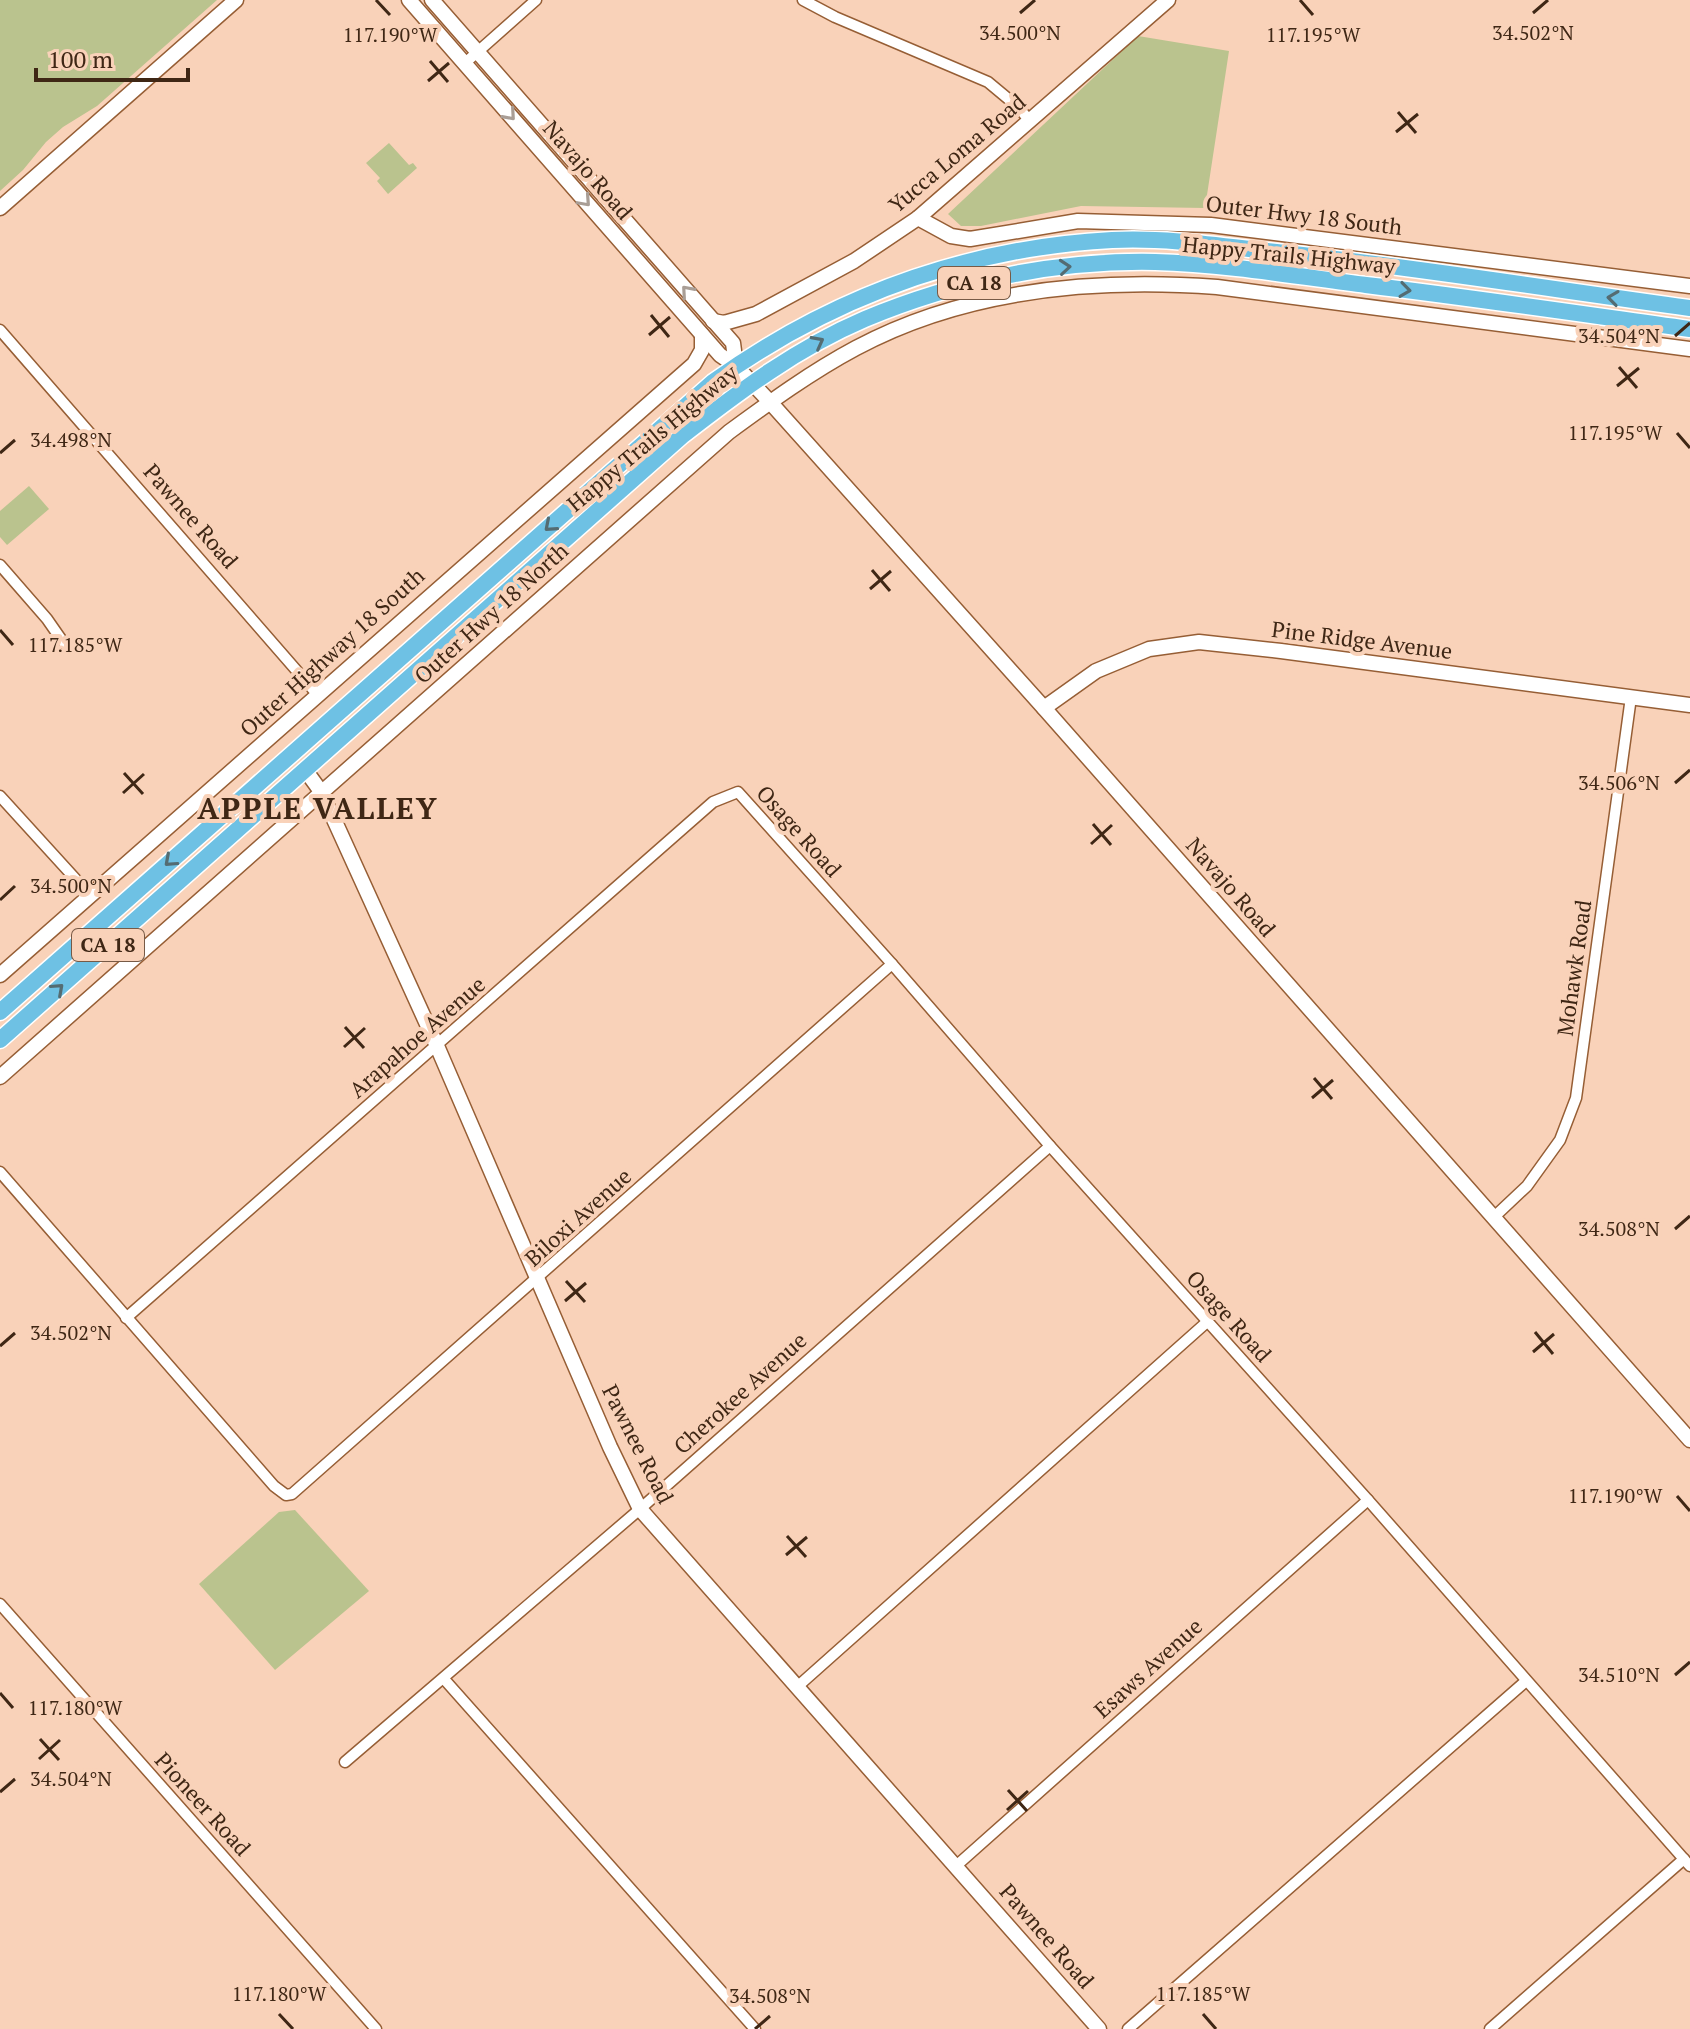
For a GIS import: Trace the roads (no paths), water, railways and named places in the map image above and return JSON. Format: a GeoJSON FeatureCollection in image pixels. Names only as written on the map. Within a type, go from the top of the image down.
{"type":"FeatureCollection","features":[{"type":"Feature","properties":{"kind":"main road","name":"Happy Trails Highway"},"geometry":{"type":"LineString","coordinates":[[0,1012],[713,382],[818,318],[907,279],[942,267],[1017,251],[1113,240],[1169,241],[1396,266],[1690,308]]}},
{"type":"Feature","properties":{"kind":"main road","name":"Happy Trails Highway"},"geometry":{"type":"LineString","coordinates":[[0,1040],[682,436],[751,382],[817,342],[863,320],[911,302],[1006,275],[1108,263],[1157,262],[1262,272],[1690,329]]}},
{"type":"Feature","properties":{"kind":"main road"},"geometry":{"type":"LineString","coordinates":[[306,771],[307,752],[378,689],[390,667]]}},
{"type":"Feature","properties":{"kind":"main road"},"geometry":{"type":"LineString","coordinates":[[216,849],[223,832],[291,771],[292,753]]}},
{"type":"Feature","properties":{"kind":"street"},"geometry":{"type":"LineString","coordinates":[[0,208],[236,0]]}},
{"type":"Feature","properties":{"kind":"street","name":"Navajo Road"},"geometry":{"type":"LineString","coordinates":[[409,0],[702,335],[770,402],[1044,708],[1690,1440]]}},
{"type":"Feature","properties":{"kind":"street","name":"Navajo Road"},"geometry":{"type":"LineString","coordinates":[[432,0],[733,343]]}},
{"type":"Feature","properties":{"kind":"street"},"geometry":{"type":"LineString","coordinates":[[465,63],[536,0]]}},
{"type":"Feature","properties":{"kind":"street"},"geometry":{"type":"LineString","coordinates":[[803,0],[835,17],[988,82],[1030,121]]}},
{"type":"Feature","properties":{"kind":"street","name":"Yucca Loma Road"},"geometry":{"type":"LineString","coordinates":[[756,314],[854,261],[918,218],[1168,0]]}},
{"type":"Feature","properties":{"kind":"street","name":"Outer Hwy 18 South"},"geometry":{"type":"LineString","coordinates":[[918,218],[951,236],[970,239],[1078,221],[1211,225],[1690,286]]}},
{"type":"Feature","properties":{"kind":"street","name":"Outer Hwy 18 North"},"geometry":{"type":"LineString","coordinates":[[0,1077],[729,432],[770,402],[859,347],[926,318],[1007,296],[1101,283],[1154,282],[1217,287],[1690,349]]}},
{"type":"Feature","properties":{"kind":"street"},"geometry":{"type":"LineString","coordinates":[[713,321],[724,323],[756,314]]}},
{"type":"Feature","properties":{"kind":"street"},"geometry":{"type":"LineString","coordinates":[[736,366],[733,343],[756,314]]}},
{"type":"Feature","properties":{"kind":"street","name":"Pawnee Road"},"geometry":{"type":"LineString","coordinates":[[0,330],[317,694]]}},
{"type":"Feature","properties":{"kind":"street"},"geometry":{"type":"LineString","coordinates":[[694,364],[702,350],[702,335]]}},
{"type":"Feature","properties":{"kind":"street"},"geometry":{"type":"LineString","coordinates":[[694,364],[720,355]]}},
{"type":"Feature","properties":{"kind":"street","name":"Outer Highway 18 South"},"geometry":{"type":"LineString","coordinates":[[0,975],[694,364]]}},
{"type":"Feature","properties":{"kind":"street"},"geometry":{"type":"LineString","coordinates":[[0,565],[63,642]]}},
{"type":"Feature","properties":{"kind":"street","name":"Pine Ridge Avenue"},"geometry":{"type":"LineString","coordinates":[[1044,708],[1096,671],[1149,649],[1199,642],[1690,705]]}},
{"type":"Feature","properties":{"kind":"street","name":"Mohawk Road"},"geometry":{"type":"LineString","coordinates":[[1493,1218],[1527,1186],[1560,1140],[1576,1098],[1631,697]]}},
{"type":"Feature","properties":{"kind":"street"},"geometry":{"type":"LineString","coordinates":[[274,733],[292,753]]}},
{"type":"Feature","properties":{"kind":"street","name":"Pawnee Road"},"geometry":{"type":"LineString","coordinates":[[306,771],[322,793],[437,1046],[610,1447],[640,1509],[1099,2029]]}},
{"type":"Feature","properties":{"kind":"street","name":"Osage Road"},"geometry":{"type":"LineString","coordinates":[[738,792],[1687,1863]]}},
{"type":"Feature","properties":{"kind":"street","name":"Arapahoe Avenue"},"geometry":{"type":"LineString","coordinates":[[126,1318],[713,802],[738,792]]}},
{"type":"Feature","properties":{"kind":"street"},"geometry":{"type":"LineString","coordinates":[[0,796],[91,896]]}},
{"type":"Feature","properties":{"kind":"street","name":"Biloxi Avenue"},"geometry":{"type":"LineString","coordinates":[[126,1318],[274,1486],[286,1495],[297,1491],[892,964]]}},
{"type":"Feature","properties":{"kind":"street","name":"Cherokee Avenue"},"geometry":{"type":"LineString","coordinates":[[345,1762],[640,1509],[1050,1146]]}},
{"type":"Feature","properties":{"kind":"street"},"geometry":{"type":"LineString","coordinates":[[0,1172],[126,1318]]}},
{"type":"Feature","properties":{"kind":"street"},"geometry":{"type":"LineString","coordinates":[[797,1687],[1207,1322]]}},
{"type":"Feature","properties":{"kind":"street","name":"Esaws Avenue"},"geometry":{"type":"LineString","coordinates":[[956,1866],[1368,1500]]}},
{"type":"Feature","properties":{"kind":"street","name":"Pioneer Road"},"geometry":{"type":"LineString","coordinates":[[0,1604],[376,2029]]}},
{"type":"Feature","properties":{"kind":"street"},"geometry":{"type":"LineString","coordinates":[[444,1679],[755,2029]]}},
{"type":"Feature","properties":{"kind":"street"},"geometry":{"type":"LineString","coordinates":[[1128,2029],[1526,1681]]}},
{"type":"Feature","properties":{"kind":"street"},"geometry":{"type":"LineString","coordinates":[[1490,2029],[1687,1863]]}},
{"type":"Feature","properties":{"kind":"district","name":"APPLE VALLEY"},"geometry":{"type":"Point","coordinates":[318,809]}}]}
